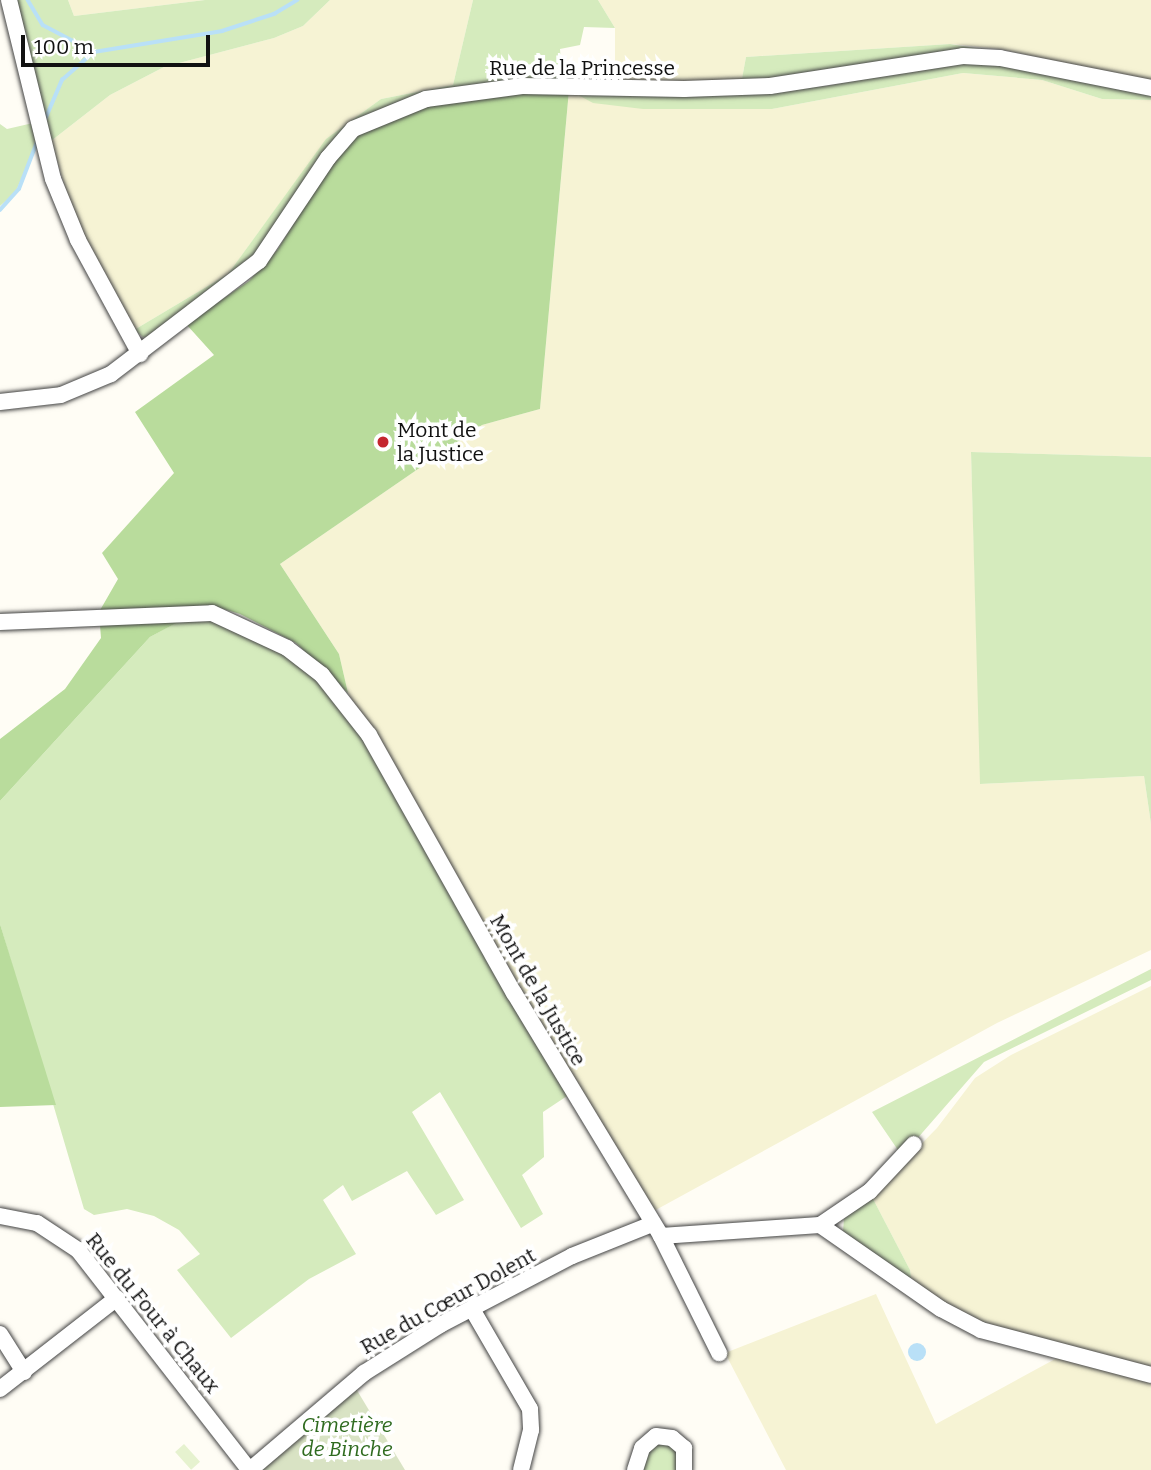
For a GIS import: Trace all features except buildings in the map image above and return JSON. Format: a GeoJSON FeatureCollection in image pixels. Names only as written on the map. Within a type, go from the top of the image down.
{"type":"FeatureCollection","features":[{"type":"Feature","properties":{"kind":"street"},"geometry":{"type":"LineString","coordinates":[[9,0],[52,180],[78,240],[140,354]]}},
{"type":"Feature","properties":{"kind":"street","name":"Rue de la Princesse"},"geometry":{"type":"LineString","coordinates":[[0,402],[82,389],[140,354],[259,261],[353,129],[426,99],[522,86],[684,89],[770,86],[982,56],[1151,88]]}},
{"type":"Feature","properties":{"kind":"street","name":"Mont de la Justice"},"geometry":{"type":"LineString","coordinates":[[0,622],[212,613],[310,663],[369,735],[514,993],[657,1230],[719,1353]]}},
{"type":"Feature","properties":{"kind":"street"},"geometry":{"type":"LineString","coordinates":[[914,1144],[870,1191],[820,1225],[941,1309],[981,1330],[1151,1375]]}},
{"type":"Feature","properties":{"kind":"street","name":"Rue du Four à Chaux"},"geometry":{"type":"LineString","coordinates":[[0,1216],[37,1223],[60,1235],[117,1298],[249,1470]]}},
{"type":"Feature","properties":{"kind":"street","name":"Rue du Cœur Dolent"},"geometry":{"type":"LineString","coordinates":[[249,1470],[364,1373],[472,1309],[572,1256],[657,1230],[820,1225]]}},
{"type":"Feature","properties":{"kind":"street"},"geometry":{"type":"LineString","coordinates":[[0,1389],[117,1298]]}},
{"type":"Feature","properties":{"kind":"street"},"geometry":{"type":"LineString","coordinates":[[472,1309],[530,1409],[531,1430],[521,1470]]}},
{"type":"Feature","properties":{"kind":"street"},"geometry":{"type":"LineString","coordinates":[[0,1334],[24,1372]]}},
{"type":"Feature","properties":{"kind":"street"},"geometry":{"type":"LineString","coordinates":[[635,1470],[642,1447],[656,1436],[672,1438],[684,1447],[684,1470]]}},
{"type":"Feature","properties":{"kind":"shaded area"},"geometry":{"type":"Polygon","coordinates":[[[68,0],[205,0],[74,16],[68,0]]]}},
{"type":"Feature","properties":{"kind":"shaded area"},"geometry":{"type":"Polygon","coordinates":[[[330,0],[473,0],[453,85],[381,99],[327,139],[228,274],[134,330],[101,272],[70,203],[51,141],[110,95],[164,67],[274,38],[303,26],[330,0]]]}},
{"type":"Feature","properties":{"kind":"shaded area"},"geometry":{"type":"Polygon","coordinates":[[[598,0],[1151,0],[1151,82],[1000,49],[950,44],[746,57],[741,84],[615,80],[615,28],[598,0]]]}},
{"type":"Feature","properties":{"kind":"shaded area"},"geometry":{"type":"Polygon","coordinates":[[[963,73],[1042,80],[1102,99],[1151,100],[1151,457],[971,452],[981,784],[1144,776],[1151,824],[1151,950],[997,1023],[652,1212],[348,693],[339,654],[280,564],[482,425],[540,409],[569,90],[721,108],[772,109],[963,73]]]}},
{"type":"Feature","properties":{"kind":"shaded area"},"geometry":{"type":"Polygon","coordinates":[[[1151,986],[1151,1370],[958,1315],[912,1284],[910,1270],[871,1195],[937,1128],[975,1078],[1011,1055],[1151,986]]]}},
{"type":"Feature","properties":{"kind":"shaded area"},"geometry":{"type":"Polygon","coordinates":[[[876,1294],[936,1424],[1057,1358],[1151,1381],[1151,1470],[786,1470],[725,1353],[876,1294]]]}},
{"type":"Feature","properties":{"kind":"green space"},"geometry":{"type":"Polygon","coordinates":[[[17,0],[68,0],[74,16],[205,0],[330,0],[303,26],[274,38],[164,67],[110,95],[51,141],[17,0]]]}},
{"type":"Feature","properties":{"kind":"green space"},"geometry":{"type":"Polygon","coordinates":[[[473,0],[598,0],[615,28],[584,27],[580,45],[560,49],[562,79],[409,99],[250,266],[155,337],[143,337],[134,330],[228,274],[326,139],[381,99],[453,85],[473,0]]]}},
{"type":"Feature","properties":{"kind":"green space"},"geometry":{"type":"Polygon","coordinates":[[[950,44],[1044,59],[1010,55],[741,84],[746,57],[950,44]]]}},
{"type":"Feature","properties":{"kind":"green space"},"geometry":{"type":"Polygon","coordinates":[[[974,59],[1151,91],[1151,100],[1102,99],[1042,80],[963,73],[772,109],[643,109],[593,103],[569,90],[750,91],[826,86],[974,59]]]}},
{"type":"Feature","properties":{"kind":"green space"},"geometry":{"type":"Polygon","coordinates":[[[569,90],[540,409],[482,425],[280,564],[339,654],[348,693],[296,643],[240,614],[210,605],[150,637],[0,801],[0,739],[65,689],[101,638],[99,612],[118,579],[102,553],[174,473],[135,412],[214,355],[186,324],[249,281],[278,249],[335,156],[363,130],[434,99],[569,90]]]}},
{"type":"Feature","properties":{"kind":"green space"},"geometry":{"type":"Polygon","coordinates":[[[33,123],[39,140],[15,193],[0,206],[0,124],[7,129],[33,123]]]}},
{"type":"Feature","properties":{"kind":"green space"},"geometry":{"type":"Polygon","coordinates":[[[971,452],[1151,457],[1151,824],[1144,776],[980,784],[971,452]]]}},
{"type":"Feature","properties":{"kind":"green space"},"geometry":{"type":"Polygon","coordinates":[[[194,613],[267,641],[317,673],[348,712],[570,1094],[543,1112],[544,1157],[522,1175],[543,1214],[521,1228],[440,1092],[412,1112],[464,1200],[436,1215],[407,1171],[352,1201],[343,1185],[323,1200],[356,1254],[309,1279],[231,1338],[177,1270],[200,1254],[179,1230],[154,1216],[127,1209],[94,1215],[84,1209],[0,924],[0,801],[150,637],[194,613]]]}},
{"type":"Feature","properties":{"kind":"green space"},"geometry":{"type":"Polygon","coordinates":[[[0,924],[56,1105],[0,1107],[0,924]]]}},
{"type":"Feature","properties":{"kind":"green space"},"geometry":{"type":"Polygon","coordinates":[[[1151,969],[1151,980],[984,1062],[902,1156],[872,1112],[1151,969]]]}},
{"type":"Feature","properties":{"kind":"green space"},"geometry":{"type":"Polygon","coordinates":[[[871,1195],[910,1270],[912,1284],[843,1231],[844,1219],[871,1195]]]}},
{"type":"Feature","properties":{"kind":"green space","name":"Cimetière de Binche"},"geometry":{"type":"Polygon","coordinates":[[[355,1387],[405,1470],[260,1470],[355,1387]]]}},
{"type":"Feature","properties":{"kind":"green space"},"geometry":{"type":"Polygon","coordinates":[[[664,1441],[678,1451],[678,1470],[644,1470],[643,1453],[664,1441]]]}},
{"type":"Feature","properties":{"kind":"green space"},"geometry":{"type":"Polygon","coordinates":[[[184,1444],[200,1462],[191,1470],[175,1452],[184,1444]]]}},
{"type":"Feature","properties":{"kind":"water"},"geometry":{"type":"Polygon","coordinates":[[[917,1343],[923,1346],[926,1352],[923,1358],[917,1361],[911,1358],[908,1352],[911,1346],[917,1343]]]}},
{"type":"Feature","properties":{"kind":"waterway"},"geometry":{"type":"LineString","coordinates":[[28,0],[43,25],[94,52]]}},
{"type":"Feature","properties":{"kind":"waterway"},"geometry":{"type":"LineString","coordinates":[[44,122],[62,80],[94,52],[222,31],[274,14],[297,0]]}},
{"type":"Feature","properties":{"kind":"waterway"},"geometry":{"type":"LineString","coordinates":[[0,210],[19,189],[37,142]]}},
{"type":"Feature","properties":{"kind":"place","name":"Mont de la Justice"},"geometry":{"type":"Point","coordinates":[383,442]}}]}
